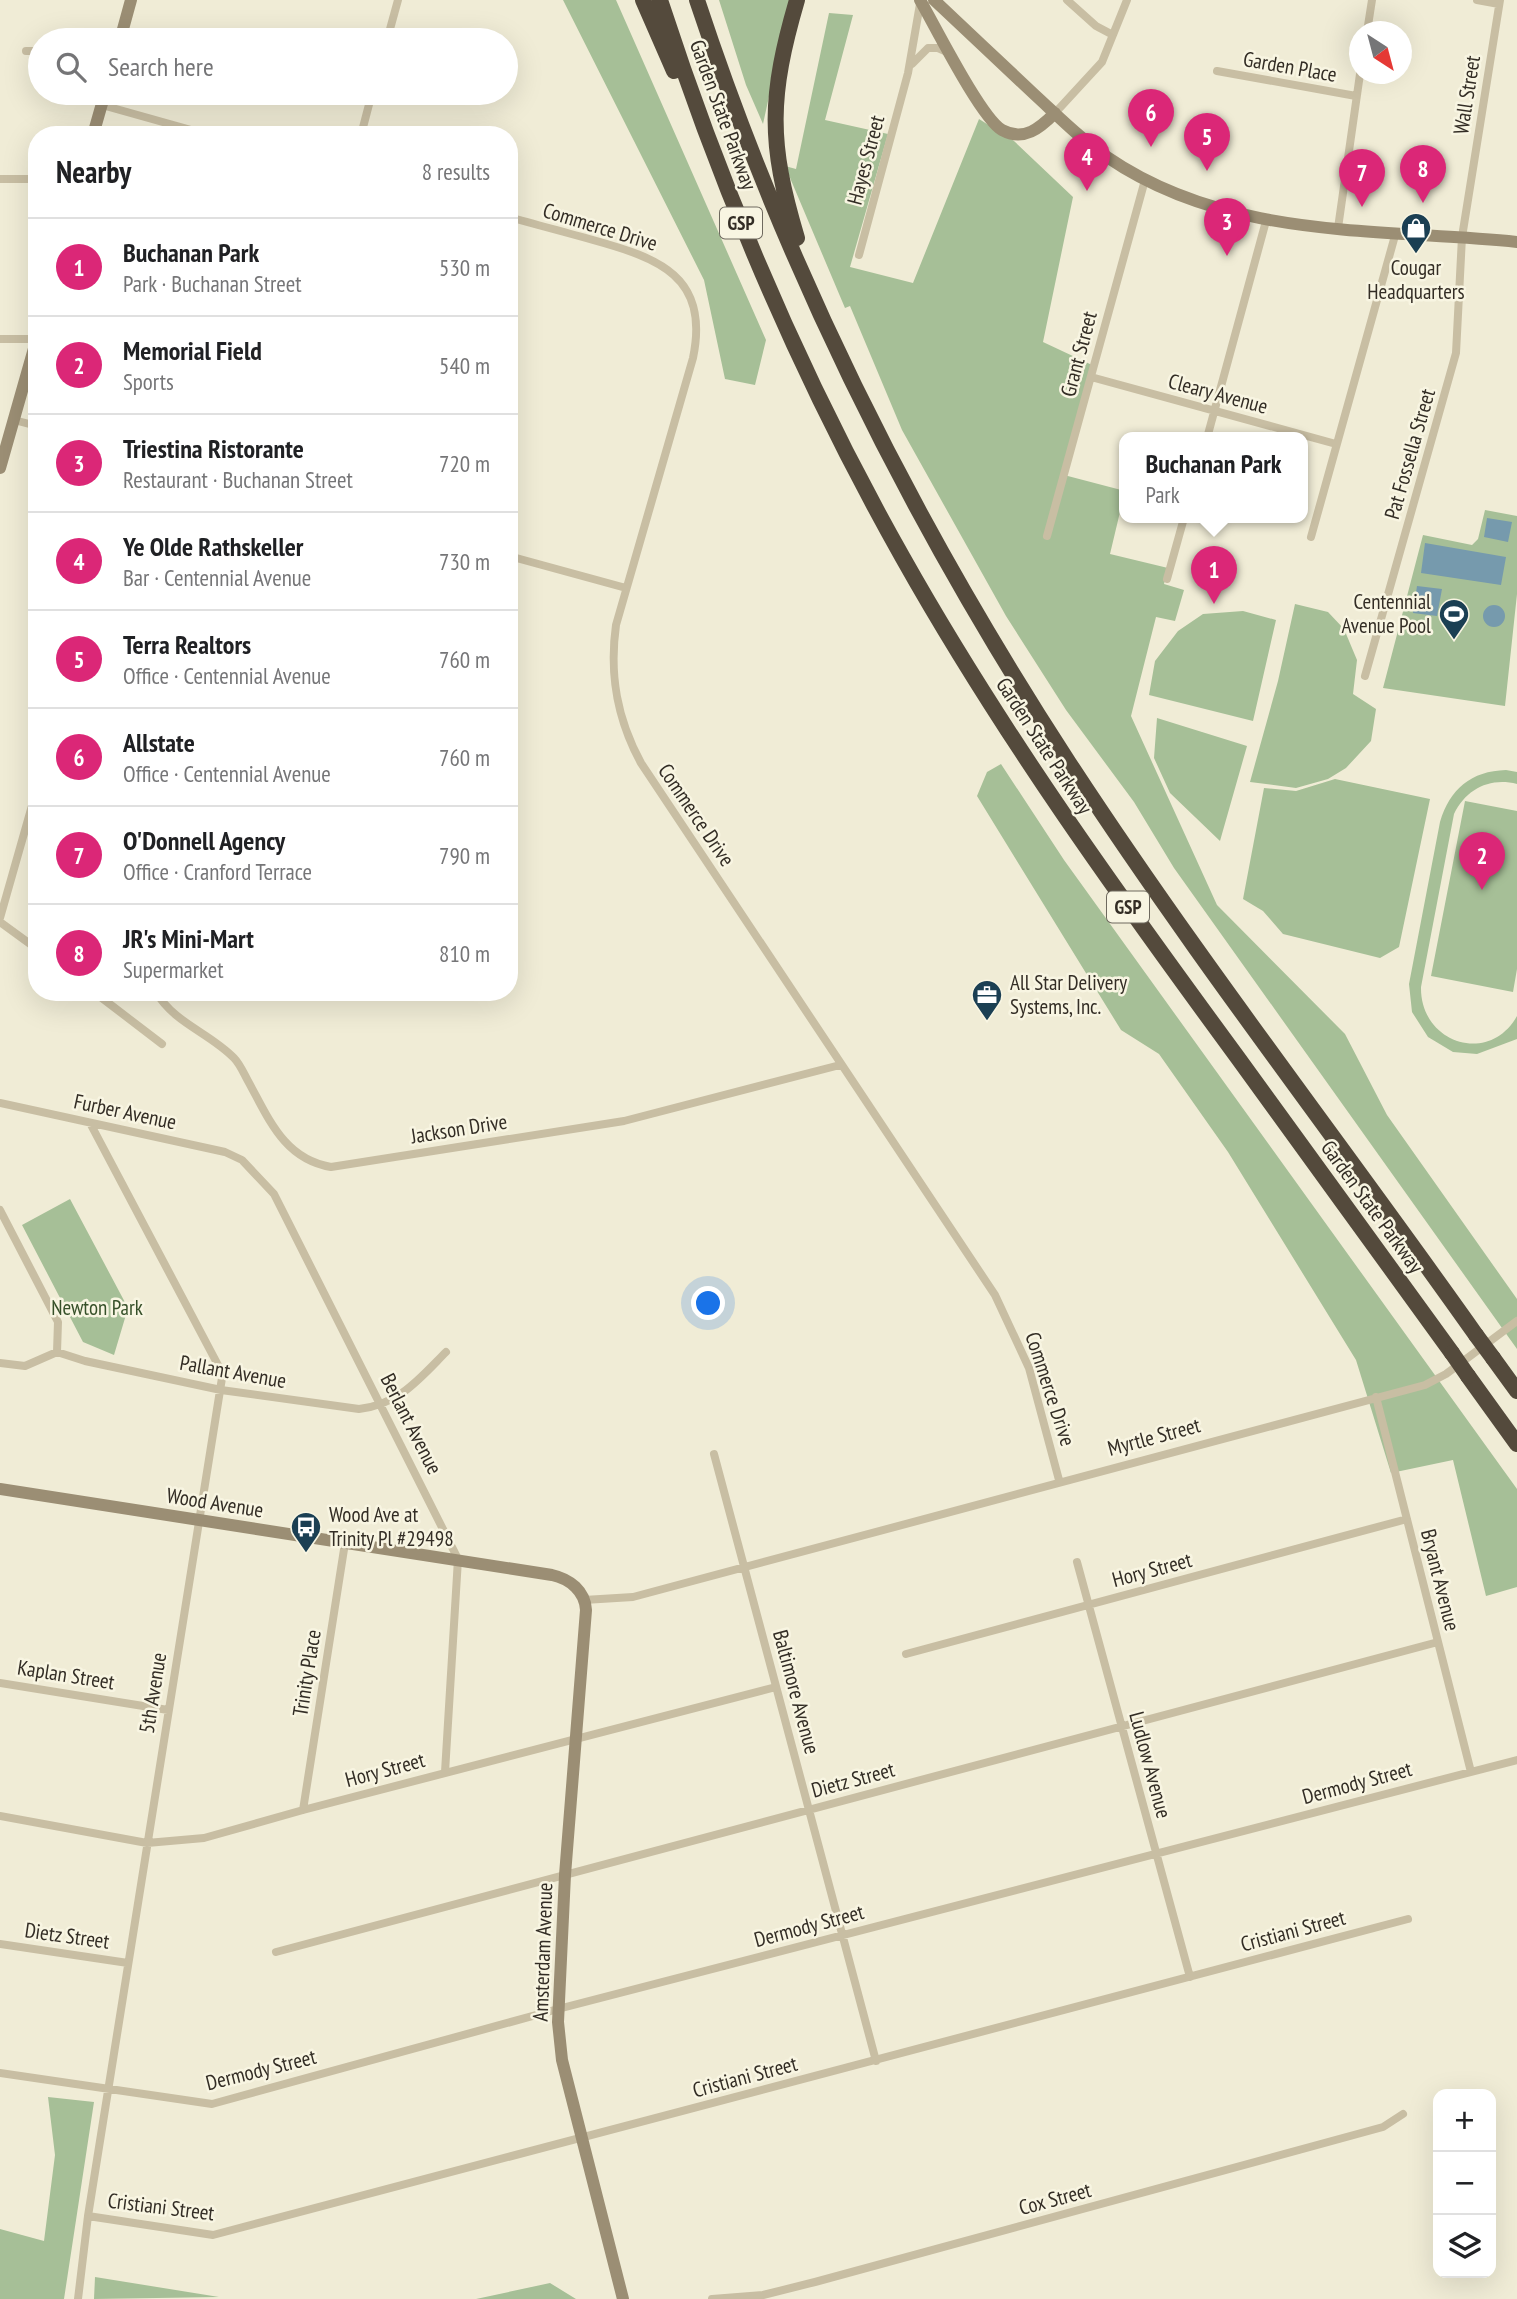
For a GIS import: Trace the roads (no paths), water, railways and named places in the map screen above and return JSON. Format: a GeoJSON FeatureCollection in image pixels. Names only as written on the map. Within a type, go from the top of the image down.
{"type":"FeatureCollection","features":[{"type":"Feature","properties":{"kind":"highway"},"geometry":{"type":"LineString","coordinates":[[643,0],[740,220]]}},
{"type":"Feature","properties":{"kind":"highway","name":"Garden State Parkway"},"geometry":{"type":"LineString","coordinates":[[660,0],[740,220],[835,430],[904,561],[987,698],[1119,895],[1517,1444]]}},
{"type":"Feature","properties":{"kind":"highway","name":"Garden State Parkway"},"geometry":{"type":"LineString","coordinates":[[697,0],[757,164],[835,346],[905,488],[944,558],[1068,760],[1156,891],[1517,1391]]}},
{"type":"Feature","properties":{"kind":"highway"},"geometry":{"type":"LineString","coordinates":[[797,0],[779,72],[775,138],[796,234],[835,346]]}},
{"type":"Feature","properties":{"kind":"main road"},"geometry":{"type":"LineString","coordinates":[[123,28],[131,0]]}},
{"type":"Feature","properties":{"kind":"main road"},"geometry":{"type":"LineString","coordinates":[[920,0],[984,110],[1002,130],[1017,134],[1028,133],[1039,129],[1055,113]]}},
{"type":"Feature","properties":{"kind":"main road"},"geometry":{"type":"LineString","coordinates":[[934,0],[1091,146],[1145,180],[1202,205],[1266,221],[1517,242]]}},
{"type":"Feature","properties":{"kind":"main road"},"geometry":{"type":"LineString","coordinates":[[96,126],[101,105]]}},
{"type":"Feature","properties":{"kind":"main road"},"geometry":{"type":"LineString","coordinates":[[0,468],[28,370]]}},
{"type":"Feature","properties":{"kind":"main road","name":"Wood Avenue"},"geometry":{"type":"LineString","coordinates":[[0,1489],[560,1577],[573,1584],[584,1600]]}},
{"type":"Feature","properties":{"kind":"main road","name":"Amsterdam Avenue"},"geometry":{"type":"LineString","coordinates":[[584,1600],[558,2009],[562,2060],[623,2299]]}},
{"type":"Feature","properties":{"kind":"street"},"geometry":{"type":"LineString","coordinates":[[390,28],[398,0]]}},
{"type":"Feature","properties":{"kind":"street","name":"Hayes Street"},"geometry":{"type":"LineString","coordinates":[[859,255],[908,73],[920,0]]}},
{"type":"Feature","properties":{"kind":"street"},"geometry":{"type":"LineString","coordinates":[[1067,0],[1096,26],[1113,35]]}},
{"type":"Feature","properties":{"kind":"street"},"geometry":{"type":"LineString","coordinates":[[1055,113],[1098,68],[1127,0]]}},
{"type":"Feature","properties":{"kind":"street"},"geometry":{"type":"LineString","coordinates":[[1369,21],[1372,0]]}},
{"type":"Feature","properties":{"kind":"street"},"geometry":{"type":"LineString","coordinates":[[1477,0],[1499,2]]}},
{"type":"Feature","properties":{"kind":"street","name":"Wall Street"},"geometry":{"type":"LineString","coordinates":[[1462,237],[1499,2]]}},
{"type":"Feature","properties":{"kind":"street","name":"Hayes Street"},"geometry":{"type":"LineString","coordinates":[[908,73],[919,55],[928,48],[938,48],[953,57]]}},
{"type":"Feature","properties":{"kind":"street","name":"Garden Place"},"geometry":{"type":"LineString","coordinates":[[1217,71],[1356,96]]}},
{"type":"Feature","properties":{"kind":"street"},"geometry":{"type":"LineString","coordinates":[[1338,228],[1358,84]]}},
{"type":"Feature","properties":{"kind":"street"},"geometry":{"type":"LineString","coordinates":[[121,105],[182,126]]}},
{"type":"Feature","properties":{"kind":"street"},"geometry":{"type":"LineString","coordinates":[[363,126],[369,105]]}},
{"type":"Feature","properties":{"kind":"street"},"geometry":{"type":"LineString","coordinates":[[0,179],[28,179]]}},
{"type":"Feature","properties":{"kind":"street","name":"Grant Street"},"geometry":{"type":"LineString","coordinates":[[1047,536],[1145,180]]}},
{"type":"Feature","properties":{"kind":"street","name":"Commerce Drive"},"geometry":{"type":"LineString","coordinates":[[518,220],[656,260],[681,283],[693,306],[697,332],[693,358],[616,625],[612,666],[617,707],[631,746],[1004,1312],[1034,1383],[1059,1480]]}},
{"type":"Feature","properties":{"kind":"street"},"geometry":{"type":"LineString","coordinates":[[1209,432],[1266,221]]}},
{"type":"Feature","properties":{"kind":"street"},"geometry":{"type":"LineString","coordinates":[[1311,537],[1396,232]]}},
{"type":"Feature","properties":{"kind":"street","name":"Pat Fossella Street"},"geometry":{"type":"LineString","coordinates":[[1366,676],[1454,361],[1462,237]]}},
{"type":"Feature","properties":{"kind":"street"},"geometry":{"type":"LineString","coordinates":[[0,339],[28,338]]}},
{"type":"Feature","properties":{"kind":"street","name":"Cleary Avenue"},"geometry":{"type":"LineString","coordinates":[[1091,377],[1290,432]]}},
{"type":"Feature","properties":{"kind":"street"},"geometry":{"type":"LineString","coordinates":[[14,420],[28,424]]}},
{"type":"Feature","properties":{"kind":"street","name":"Cleary Avenue"},"geometry":{"type":"LineString","coordinates":[[1308,437],[1336,444]]}},
{"type":"Feature","properties":{"kind":"street"},"geometry":{"type":"LineString","coordinates":[[1167,579],[1183,523]]}},
{"type":"Feature","properties":{"kind":"street"},"geometry":{"type":"LineString","coordinates":[[518,557],[626,587]]}},
{"type":"Feature","properties":{"kind":"street"},"geometry":{"type":"LineString","coordinates":[[28,820],[0,920],[28,942]]}},
{"type":"Feature","properties":{"kind":"street"},"geometry":{"type":"LineString","coordinates":[[106,1001],[162,1044]]}},
{"type":"Feature","properties":{"kind":"street","name":"Jackson Drive"},"geometry":{"type":"LineString","coordinates":[[163,1001],[174,1014],[236,1059],[280,1140],[298,1155],[316,1164],[331,1167],[624,1121],[840,1065]]}},
{"type":"Feature","properties":{"kind":"street","name":"Furber Avenue"},"geometry":{"type":"LineString","coordinates":[[0,1103],[225,1152],[242,1160]]}},
{"type":"Feature","properties":{"kind":"street","name":"5th Avenue"},"geometry":{"type":"LineString","coordinates":[[78,2299],[88,2216],[221,1390],[218,1365],[90,1122]]}},
{"type":"Feature","properties":{"kind":"street","name":"Berlant Avenue"},"geometry":{"type":"LineString","coordinates":[[242,1160],[274,1194],[458,1560],[445,1772]]}},
{"type":"Feature","properties":{"kind":"street"},"geometry":{"type":"LineString","coordinates":[[0,1210],[3,1223],[58,1322],[57,1352],[25,1366],[0,1363]]}},
{"type":"Feature","properties":{"kind":"street","name":"Myrtle Street"},"geometry":{"type":"LineString","coordinates":[[584,1600],[627,1599],[1440,1378],[1517,1321]]}},
{"type":"Feature","properties":{"kind":"street","name":"Pallant Avenue"},"geometry":{"type":"LineString","coordinates":[[57,1352],[85,1362],[221,1390],[352,1409],[382,1405],[402,1394],[446,1352]]}},
{"type":"Feature","properties":{"kind":"street","name":"Bryant Avenue"},"geometry":{"type":"LineString","coordinates":[[1376,1397],[1471,1772]]}},
{"type":"Feature","properties":{"kind":"street","name":"Baltimore Avenue"},"geometry":{"type":"LineString","coordinates":[[714,1454],[876,2061]]}},
{"type":"Feature","properties":{"kind":"street","name":"Hory Street"},"geometry":{"type":"LineString","coordinates":[[906,1654],[1407,1519]]}},
{"type":"Feature","properties":{"kind":"street","name":"Trinity Place"},"geometry":{"type":"LineString","coordinates":[[303,1810],[345,1543]]}},
{"type":"Feature","properties":{"kind":"street","name":"Ludlow Avenue"},"geometry":{"type":"LineString","coordinates":[[1077,1562],[1190,1977]]}},
{"type":"Feature","properties":{"kind":"street","name":"Dietz Street"},"geometry":{"type":"LineString","coordinates":[[276,1952],[1438,1642]]}},
{"type":"Feature","properties":{"kind":"street","name":"Kaplan Street"},"geometry":{"type":"LineString","coordinates":[[0,1682],[168,1710]]}},
{"type":"Feature","properties":{"kind":"street","name":"Hory Street"},"geometry":{"type":"LineString","coordinates":[[0,1816],[147,1843],[204,1838],[445,1772],[776,1687]]}},
{"type":"Feature","properties":{"kind":"street","name":"Dermody Street"},"geometry":{"type":"LineString","coordinates":[[0,2073],[212,2104],[558,2009],[1517,1760]]}},
{"type":"Feature","properties":{"kind":"street","name":"Cristiani Street"},"geometry":{"type":"LineString","coordinates":[[88,2216],[213,2235],[1408,1919]]}},
{"type":"Feature","properties":{"kind":"street","name":"Dietz Street"},"geometry":{"type":"LineString","coordinates":[[0,1944],[128,1963]]}},
{"type":"Feature","properties":{"kind":"street","name":"Cox Street"},"geometry":{"type":"LineString","coordinates":[[712,2299],[763,2295],[828,2278],[1383,2127],[1404,2114]]}},
{"type":"Feature","properties":{"kind":"water"},"geometry":{"type":"Polygon","coordinates":[[[1487,518],[1512,522],[1508,542],[1484,537],[1487,518]]]}},
{"type":"Feature","properties":{"kind":"water"},"geometry":{"type":"Polygon","coordinates":[[[1425,543],[1506,557],[1501,585],[1421,573],[1425,543]]]}},
{"type":"Feature","properties":{"kind":"water"},"geometry":{"type":"Polygon","coordinates":[[[1417,586],[1442,589],[1437,616],[1413,613],[1417,586]]]}},
{"type":"Feature","properties":{"kind":"water"},"geometry":{"type":"Polygon","coordinates":[[[1494,605],[1504,612],[1505,616],[1498,626],[1494,627],[1484,620],[1483,616],[1490,606],[1494,605]]]}},
{"type":"Feature","properties":{"kind":"place","name":"Allstate"},"geometry":{"type":"Point","coordinates":[1151,147]}},
{"type":"Feature","properties":{"kind":"place","name":"Terra Realtors"},"geometry":{"type":"Point","coordinates":[1207,171]}},
{"type":"Feature","properties":{"kind":"place","name":"Ye Olde Rathskeller"},"geometry":{"type":"Point","coordinates":[1087,191]}},
{"type":"Feature","properties":{"kind":"place","name":"JR's Mini-Mart"},"geometry":{"type":"Point","coordinates":[1423,203]}},
{"type":"Feature","properties":{"kind":"place","name":"O'Donnell Agency"},"geometry":{"type":"Point","coordinates":[1362,207]}},
{"type":"Feature","properties":{"kind":"place","name":"Cougar Headquarters"},"geometry":{"type":"Point","coordinates":[1416,255]}},
{"type":"Feature","properties":{"kind":"place","name":"Triestina Ristorante"},"geometry":{"type":"Point","coordinates":[1227,256]}},
{"type":"Feature","properties":{"kind":"place","name":"Buchanan Park"},"geometry":{"type":"Point","coordinates":[1214,604]}},
{"type":"Feature","properties":{"kind":"place","name":"Centennial Avenue Pool"},"geometry":{"type":"Point","coordinates":[1454,641]}},
{"type":"Feature","properties":{"kind":"place","name":"Memorial Field"},"geometry":{"type":"Point","coordinates":[1482,890]}},
{"type":"Feature","properties":{"kind":"place","name":"All Star Delivery Systems, Inc."},"geometry":{"type":"Point","coordinates":[987,1022]}},
{"type":"Feature","properties":{"kind":"place","name":"Wood Ave at Trinity Pl #29498"},"geometry":{"type":"Point","coordinates":[306,1554]}},
{"type":"Feature","properties":{"kind":"park label","name":"Newton Park"},"geometry":{"type":"Point","coordinates":[97,1308]}}]}
